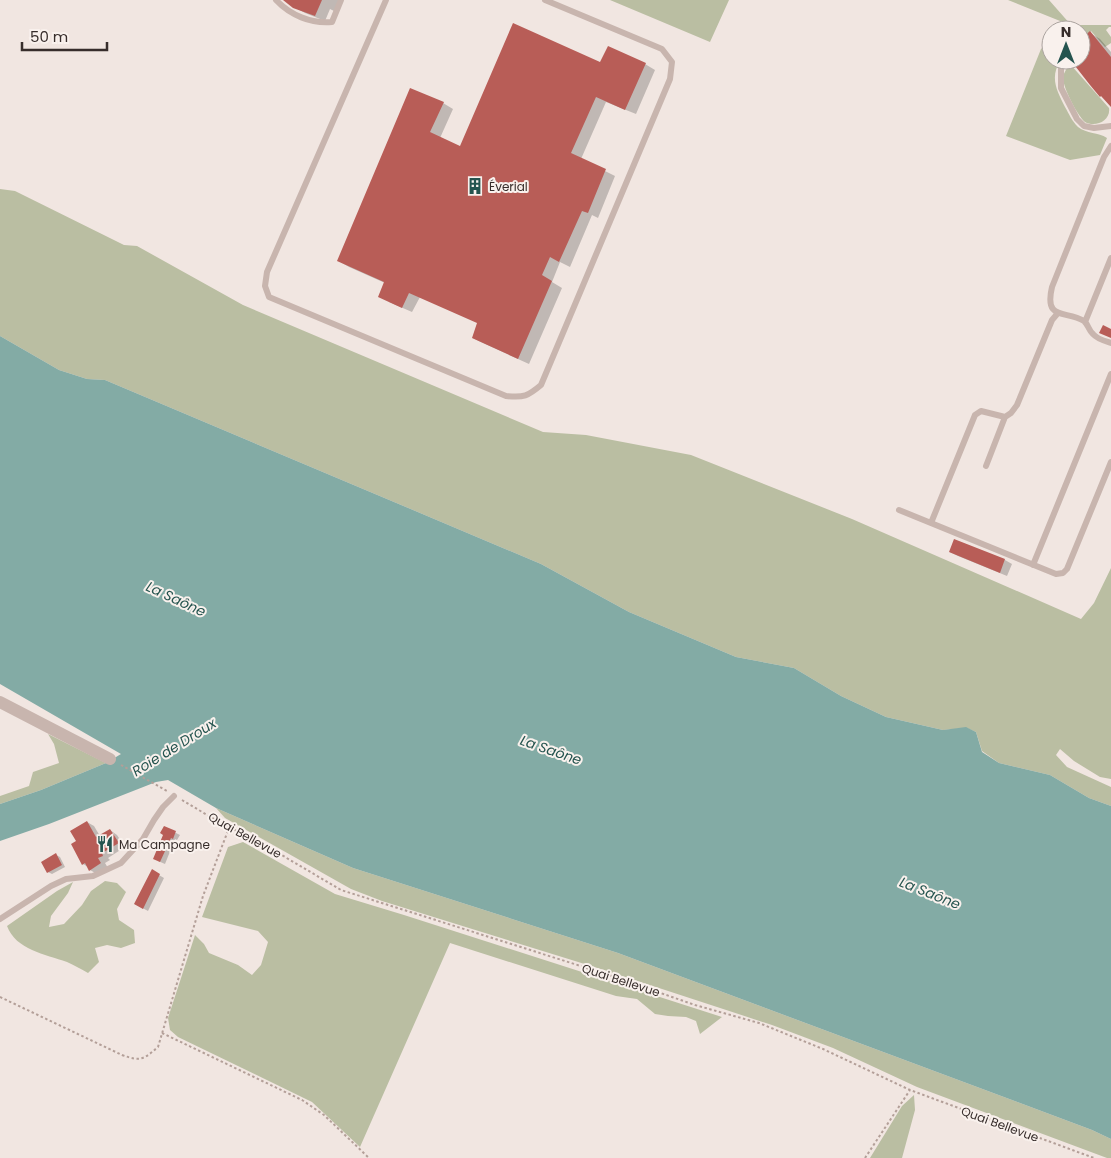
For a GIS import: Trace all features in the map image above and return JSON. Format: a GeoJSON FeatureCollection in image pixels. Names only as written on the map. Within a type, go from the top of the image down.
{"type":"FeatureCollection","features":[{"type":"Feature","properties":{"kind":"street"},"geometry":{"type":"LineString","coordinates":[[0,702],[110,759]]}},
{"type":"Feature","properties":{"kind":"lane"},"geometry":{"type":"LineString","coordinates":[[276,0],[293,13],[313,22],[322,23],[332,22],[341,0]]}},
{"type":"Feature","properties":{"kind":"lane"},"geometry":{"type":"LineString","coordinates":[[386,0],[267,272],[265,286],[269,297],[506,396],[519,397],[530,395],[541,385],[670,79],[672,62],[662,49],[545,0]]}},
{"type":"Feature","properties":{"kind":"lane"},"geometry":{"type":"LineString","coordinates":[[1061,70],[1061,88],[1077,119],[1084,126],[1094,128],[1111,126]]}},
{"type":"Feature","properties":{"kind":"lane"},"geometry":{"type":"LineString","coordinates":[[1111,146],[1104,157],[1050,296],[1050,304],[1053,310],[1085,322],[1093,334],[1111,343]]}},
{"type":"Feature","properties":{"kind":"lane"},"geometry":{"type":"LineString","coordinates":[[1085,322],[1111,258]]}},
{"type":"Feature","properties":{"kind":"lane"},"geometry":{"type":"LineString","coordinates":[[986,466],[1005,417],[1017,405],[1052,320],[1058,313]]}},
{"type":"Feature","properties":{"kind":"lane"},"geometry":{"type":"LineString","coordinates":[[1033,564],[1111,374]]}},
{"type":"Feature","properties":{"kind":"lane"},"geometry":{"type":"LineString","coordinates":[[932,523],[975,415],[981,412],[1005,417]]}},
{"type":"Feature","properties":{"kind":"lane"},"geometry":{"type":"LineString","coordinates":[[899,510],[1056,574],[1063,573],[1068,569],[1111,462]]}},
{"type":"Feature","properties":{"kind":"lane"},"geometry":{"type":"LineString","coordinates":[[0,919],[50,886],[66,879],[93,876],[121,863],[142,839],[154,820],[174,796]]}},
{"type":"Feature","properties":{"kind":"path","name":"Quai Bellevue"},"geometry":{"type":"LineString","coordinates":[[110,759],[229,828],[246,834],[341,890],[600,972],[695,1005],[759,1023],[823,1049],[910,1090],[1094,1158]]}},
{"type":"Feature","properties":{"kind":"path"},"geometry":{"type":"LineString","coordinates":[[0,997],[130,1058],[139,1060],[147,1056],[158,1047],[203,896],[229,828]]}},
{"type":"Feature","properties":{"kind":"path"},"geometry":{"type":"LineString","coordinates":[[162,1033],[302,1100],[324,1115],[369,1158]]}},
{"type":"Feature","properties":{"kind":"path"},"geometry":{"type":"LineString","coordinates":[[865,1158],[910,1090]]}},
{"type":"Feature","properties":{"kind":"green space"},"geometry":{"type":"Polygon","coordinates":[[[610,0],[729,0],[710,42],[610,0]]]}},
{"type":"Feature","properties":{"kind":"green space"},"geometry":{"type":"Polygon","coordinates":[[[1008,0],[1049,0],[1067,20],[1058,20],[1008,0]]]}},
{"type":"Feature","properties":{"kind":"green space"},"geometry":{"type":"Polygon","coordinates":[[[1091,25],[1111,25],[1106,30],[1111,37],[1111,43],[1105,47],[1091,31],[1091,25]]]}},
{"type":"Feature","properties":{"kind":"green space"},"geometry":{"type":"Polygon","coordinates":[[[1041,49],[1041,70],[1056,70],[1055,78],[1059,95],[1074,122],[1085,131],[1107,138],[1100,155],[1070,160],[1006,136],[1041,49]]]}},
{"type":"Feature","properties":{"kind":"green space"},"geometry":{"type":"Polygon","coordinates":[[[1066,70],[1075,70],[1109,108],[1108,116],[1102,122],[1089,124],[1082,119],[1068,94],[1063,81],[1066,70]]]}},
{"type":"Feature","properties":{"kind":"green space"},"geometry":{"type":"Polygon","coordinates":[[[0,189],[15,191],[124,245],[137,246],[243,305],[543,432],[586,435],[691,455],[852,519],[1081,619],[1094,603],[1111,568],[1111,779],[1100,777],[1074,761],[1060,749],[1056,755],[1067,767],[1111,787],[1111,806],[1089,798],[1050,775],[999,763],[982,751],[976,732],[967,728],[943,730],[886,717],[841,696],[794,668],[736,657],[629,612],[541,564],[105,380],[87,379],[59,370],[0,336],[0,189]]]}},
{"type":"Feature","properties":{"kind":"green space"},"geometry":{"type":"Polygon","coordinates":[[[48,734],[106,763],[41,790],[0,804],[0,796],[29,786],[33,772],[59,763],[54,744],[48,734]]]}},
{"type":"Feature","properties":{"kind":"green space"},"geometry":{"type":"Polygon","coordinates":[[[216,808],[353,868],[618,953],[1092,1130],[1111,1139],[1111,1158],[917,1087],[833,1048],[772,1025],[604,970],[382,901],[351,889],[225,818],[216,808]]]}},
{"type":"Feature","properties":{"kind":"green space"},"geometry":{"type":"Polygon","coordinates":[[[243,842],[335,894],[722,1017],[700,1034],[696,1021],[686,1017],[655,1014],[637,999],[616,996],[450,943],[360,1147],[312,1102],[178,1037],[170,1030],[168,1018],[195,935],[204,944],[209,953],[238,965],[252,975],[261,965],[268,942],[258,931],[202,917],[228,847],[243,842]]]}},
{"type":"Feature","properties":{"kind":"green space"},"geometry":{"type":"Polygon","coordinates":[[[105,881],[117,883],[126,892],[117,909],[119,920],[134,930],[135,943],[121,948],[107,945],[95,948],[99,962],[88,973],[67,962],[24,946],[11,934],[7,926],[73,882],[68,893],[51,916],[49,927],[64,924],[82,905],[91,891],[105,881]]]}},
{"type":"Feature","properties":{"kind":"green space"},"geometry":{"type":"Polygon","coordinates":[[[914,1095],[915,1110],[902,1158],[870,1158],[902,1106],[914,1095]]]}},
{"type":"Feature","properties":{"kind":"water"},"geometry":{"type":"Polygon","coordinates":[[[0,336],[59,370],[87,379],[105,380],[541,564],[629,612],[736,657],[794,668],[841,696],[886,717],[943,730],[966,727],[976,732],[982,752],[999,763],[1050,775],[1089,798],[1111,806],[1111,1139],[1092,1130],[618,953],[353,868],[216,808],[168,780],[156,782],[0,841],[0,804],[41,790],[106,763],[121,754],[0,684],[0,336]]]}},
{"type":"Feature","properties":{"kind":"building"},"geometry":{"type":"Polygon","coordinates":[[[283,0],[322,0],[315,16],[293,8],[283,0]]]}},
{"type":"Feature","properties":{"kind":"building","name":"Éverial"},"geometry":{"type":"Polygon","coordinates":[[[513,23],[600,62],[608,46],[646,63],[625,110],[596,97],[571,153],[606,169],[588,213],[582,211],[559,262],[550,257],[542,275],[552,281],[518,359],[472,338],[477,323],[409,293],[402,308],[378,297],[384,282],[337,261],[410,88],[444,102],[430,132],[460,146],[513,23]]]}},
{"type":"Feature","properties":{"kind":"building"},"geometry":{"type":"Polygon","coordinates":[[[1091,32],[1111,57],[1111,107],[1100,97],[1078,70],[1091,70],[1091,32]]]}},
{"type":"Feature","properties":{"kind":"building"},"geometry":{"type":"Polygon","coordinates":[[[1103,325],[1111,329],[1111,338],[1099,333],[1103,325]]]}},
{"type":"Feature","properties":{"kind":"building"},"geometry":{"type":"Polygon","coordinates":[[[954,539],[1005,559],[1000,573],[949,552],[954,539]]]}},
{"type":"Feature","properties":{"kind":"building"},"geometry":{"type":"Polygon","coordinates":[[[87,821],[96,837],[110,829],[119,843],[102,853],[103,856],[98,858],[101,863],[89,871],[85,863],[82,865],[71,844],[76,841],[70,831],[87,821]]]}},
{"type":"Feature","properties":{"kind":"building"},"geometry":{"type":"Polygon","coordinates":[[[164,826],[176,831],[160,862],[153,859],[163,835],[160,833],[164,826]]]}},
{"type":"Feature","properties":{"kind":"building"},"geometry":{"type":"Polygon","coordinates":[[[56,853],[62,865],[47,873],[41,862],[56,853]]]}},
{"type":"Feature","properties":{"kind":"building"},"geometry":{"type":"Polygon","coordinates":[[[152,869],[160,874],[143,909],[134,904],[152,869]]]}},
{"type":"Feature","properties":{"kind":"place","name":"Éverial"},"geometry":{"type":"Point","coordinates":[475,186]}},
{"type":"Feature","properties":{"kind":"place","name":"Ma Campagne"},"geometry":{"type":"Point","coordinates":[105,844]}},
{"type":"Feature","properties":{"kind":"water label","name":"La Saône"},"geometry":{"type":"Point","coordinates":[176,599]}},
{"type":"Feature","properties":{"kind":"water label","name":"Roie de Droux"},"geometry":{"type":"Point","coordinates":[174,747]}},
{"type":"Feature","properties":{"kind":"water label","name":"La Saône"},"geometry":{"type":"Point","coordinates":[551,750]}},
{"type":"Feature","properties":{"kind":"water label","name":"La Saône"},"geometry":{"type":"Point","coordinates":[930,893]}}]}
